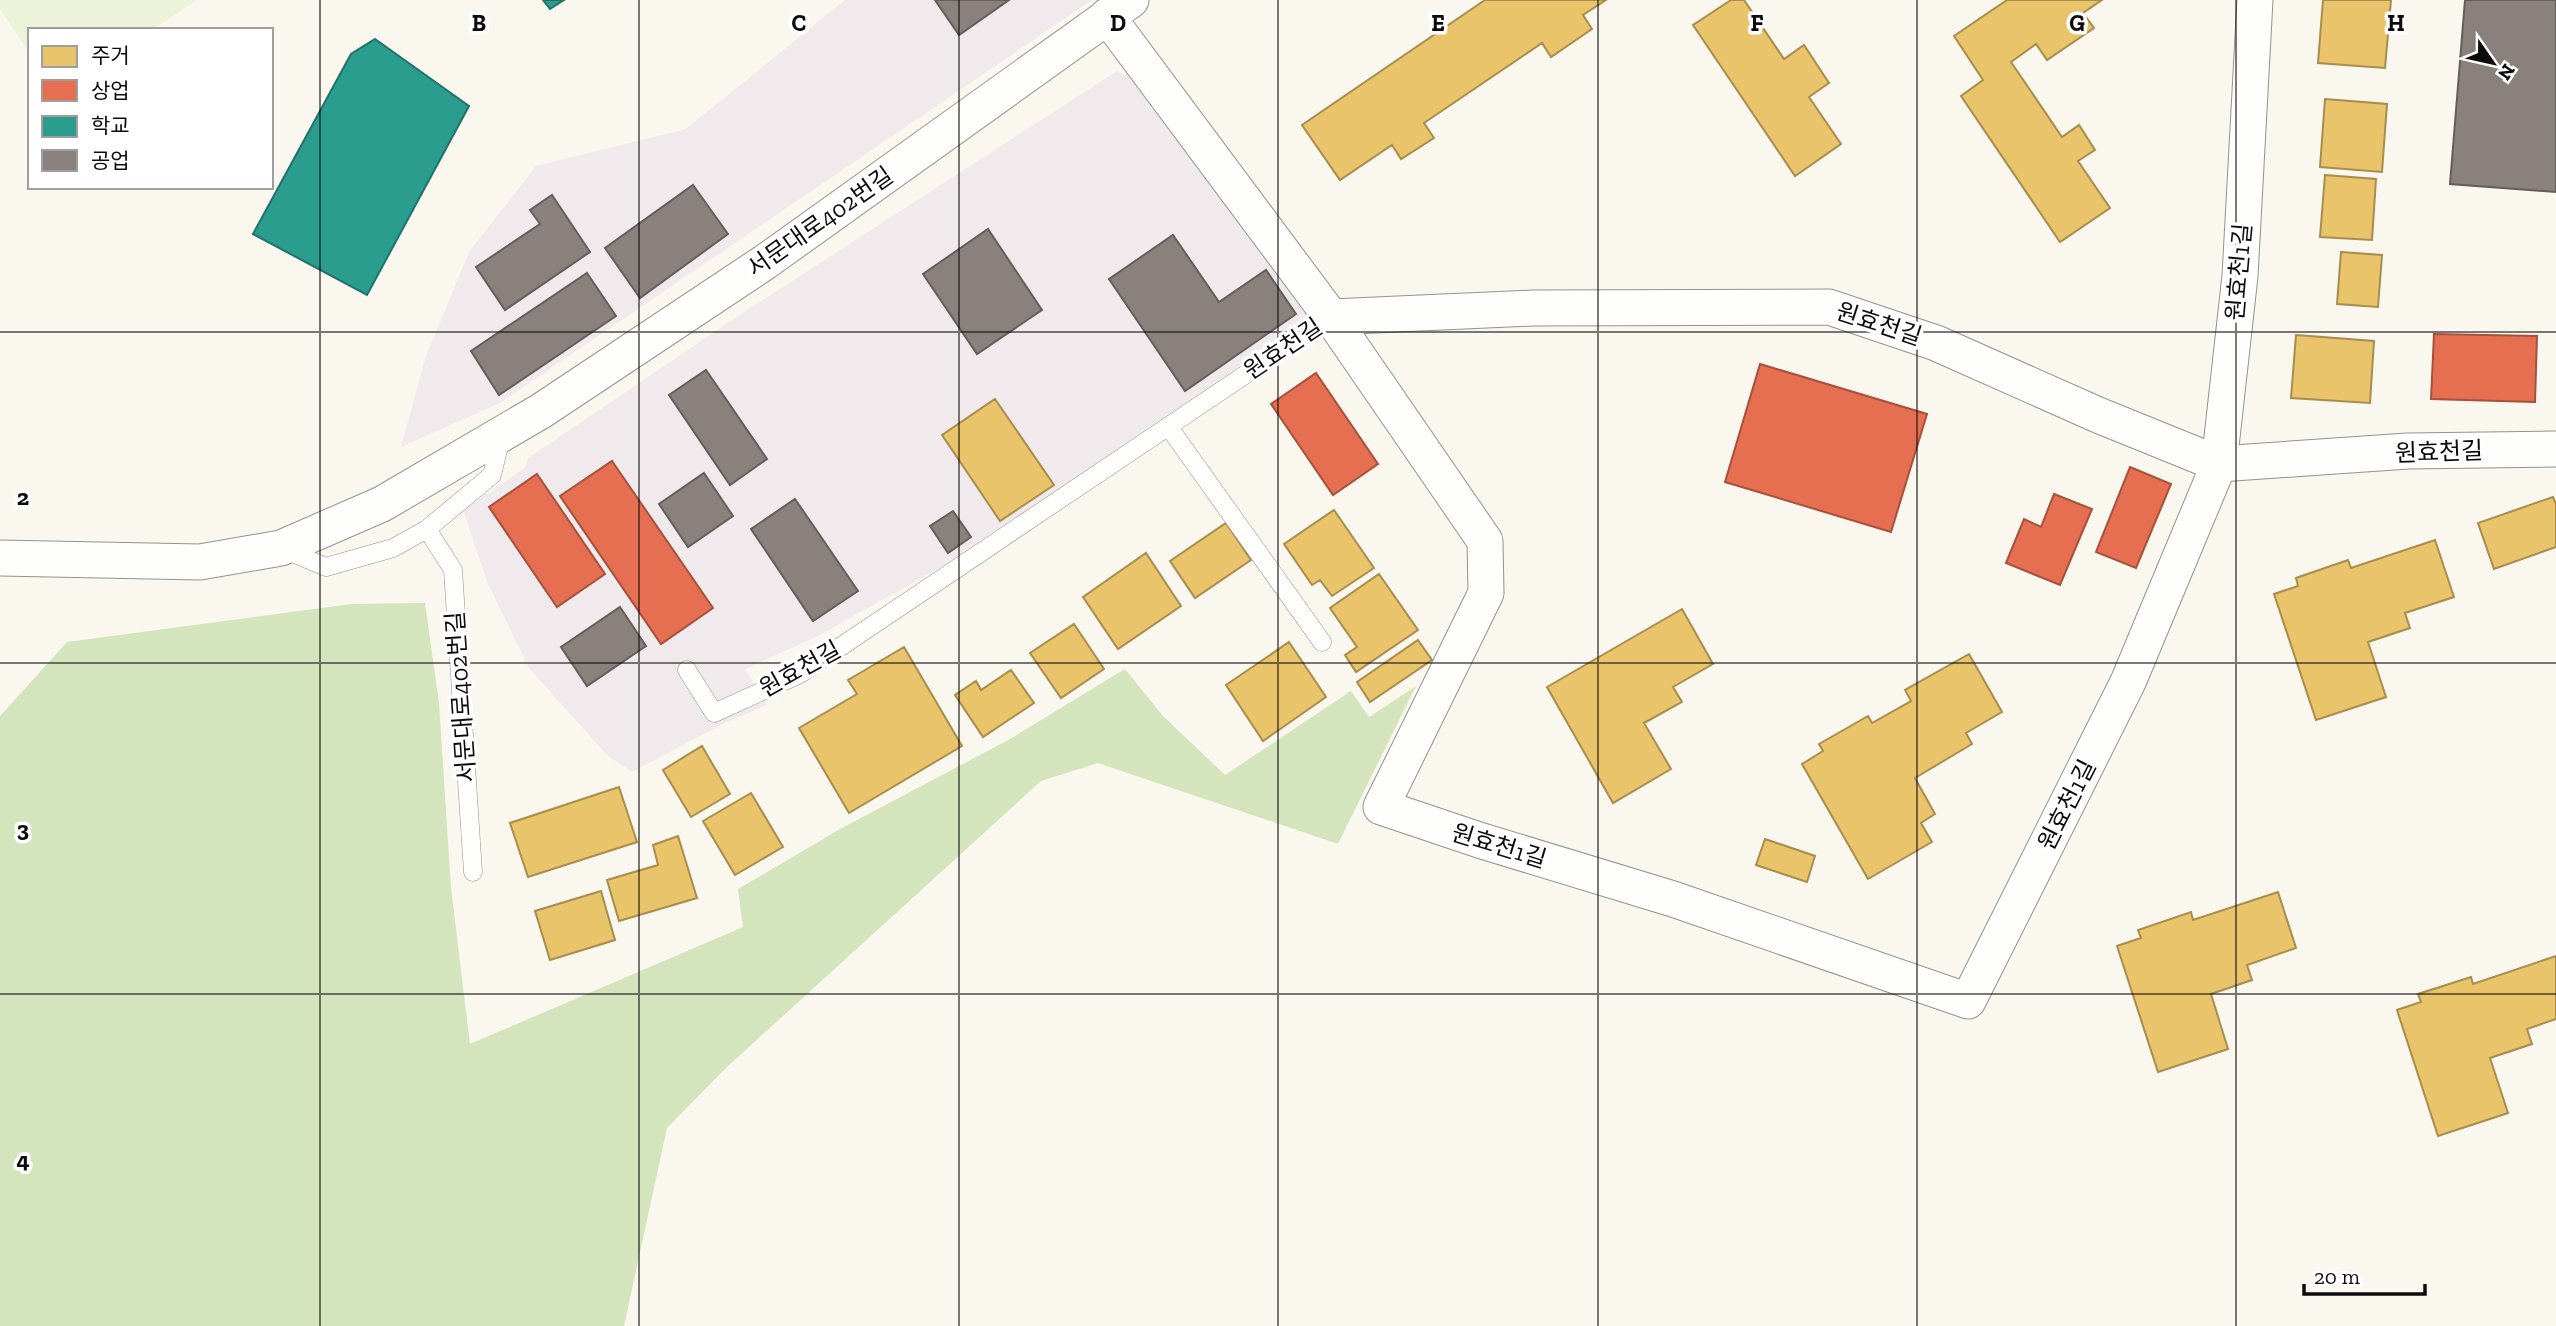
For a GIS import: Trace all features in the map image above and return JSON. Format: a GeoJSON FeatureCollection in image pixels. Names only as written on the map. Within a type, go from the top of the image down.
{"type":"FeatureCollection","features":[{"type":"Feature","properties":{"kind":"street","name":"원효천1길"},"geometry":{"type":"LineString","coordinates":[[1331,317],[1485,541],[1486,593],[1381,807],[1673,899],[1968,1001],[2128,682],[2219,464],[2240,276],[2255,0]]}},
{"type":"Feature","properties":{"kind":"street"},"geometry":{"type":"LineString","coordinates":[[1119,8],[1331,317]]}},
{"type":"Feature","properties":{"kind":"street","name":"서문대로402번길"},"geometry":{"type":"LineString","coordinates":[[0,558],[200,562],[281,548],[382,504],[541,411],[765,262],[1119,8]]}},
{"type":"Feature","properties":{"kind":"street","name":"원효천길"},"geometry":{"type":"LineString","coordinates":[[1331,317],[1533,308],[1829,307],[1936,343],[2098,415],[2219,464],[2409,451],[2556,449]]}},
{"type":"Feature","properties":{"kind":"lane","name":"원효천길"},"geometry":{"type":"LineString","coordinates":[[687,670],[715,713],[800,674],[1331,317]]}},
{"type":"Feature","properties":{"kind":"lane"},"geometry":{"type":"LineString","coordinates":[[1168,426],[1322,642]]}},
{"type":"Feature","properties":{"kind":"lane"},"geometry":{"type":"LineString","coordinates":[[281,548],[326,567],[393,548],[427,529],[492,475],[502,435]]}},
{"type":"Feature","properties":{"kind":"lane","name":"서문대로402번길"},"geometry":{"type":"LineString","coordinates":[[427,529],[453,570],[473,872]]}},
{"type":"Feature","properties":{"kind":"shaded area"},"geometry":{"type":"Polygon","coordinates":[[[845,0],[1092,0],[500,403],[401,447],[426,356],[469,252],[536,166],[686,129],[845,0]]]}},
{"type":"Feature","properties":{"kind":"shaded area"},"geometry":{"type":"Polygon","coordinates":[[[1117,71],[1135,80],[1313,309],[1309,321],[957,558],[818,636],[745,669],[767,705],[725,723],[632,772],[607,755],[529,668],[488,584],[463,510],[525,468],[528,458],[741,314],[1117,71]]]}},
{"type":"Feature","properties":{"kind":"green space"},"geometry":{"type":"Polygon","coordinates":[[[0,0],[197,0],[155,28],[28,28],[28,51],[0,9],[0,0]]]}},
{"type":"Feature","properties":{"kind":"green space"},"geometry":{"type":"Polygon","coordinates":[[[425,603],[439,703],[451,888],[470,1044],[743,927],[738,889],[840,829],[1010,739],[1125,669],[1163,716],[1225,775],[1351,691],[1369,717],[1416,686],[1338,844],[1098,763],[1041,781],[727,1067],[667,1128],[624,1326],[0,1326],[0,716],[67,642],[351,604],[425,603]]]}},
{"type":"Feature","properties":{"kind":"building: 주거"},"geometry":{"type":"Polygon","coordinates":[[[1485,0],[1606,0],[1583,15],[1592,29],[1551,57],[1542,43],[1424,123],[1434,138],[1401,159],[1392,145],[1340,180],[1302,125],[1485,0]]]}},
{"type":"Feature","properties":{"kind":"building: 주거"},"geometry":{"type":"Polygon","coordinates":[[[1731,0],[1744,0],[1784,59],[1804,45],[1829,83],[1809,97],[1841,144],[1795,176],[1693,25],[1731,0]]]}},
{"type":"Feature","properties":{"kind":"building: 주거"},"geometry":{"type":"Polygon","coordinates":[[[2007,0],[2102,0],[2083,13],[2094,28],[2047,60],[2036,44],[2011,62],[2062,137],[2079,125],[2095,150],[2078,161],[2110,208],[2060,242],[1961,96],[1983,80],[1954,36],[2007,0]]]}},
{"type":"Feature","properties":{"kind":"building: 주거"},"geometry":{"type":"Polygon","coordinates":[[[2323,0],[2391,0],[2385,68],[2318,63],[2323,0]]]}},
{"type":"Feature","properties":{"kind":"building: 주거"},"geometry":{"type":"Polygon","coordinates":[[[2325,99],[2387,104],[2382,172],[2320,167],[2325,99]]]}},
{"type":"Feature","properties":{"kind":"building: 주거"},"geometry":{"type":"Polygon","coordinates":[[[2325,175],[2376,179],[2372,240],[2320,237],[2325,175]]]}},
{"type":"Feature","properties":{"kind":"building: 주거"},"geometry":{"type":"Polygon","coordinates":[[[2341,252],[2382,255],[2378,307],[2337,304],[2341,252]]]}},
{"type":"Feature","properties":{"kind":"building: 주거"},"geometry":{"type":"Polygon","coordinates":[[[2296,335],[2374,341],[2370,403],[2291,398],[2296,335]]]}},
{"type":"Feature","properties":{"kind":"building: 주거"},"geometry":{"type":"Polygon","coordinates":[[[995,399],[1054,485],[1000,521],[942,435],[995,399]]]}},
{"type":"Feature","properties":{"kind":"building: 주거"},"geometry":{"type":"Polygon","coordinates":[[[2553,497],[2556,504],[2556,547],[2494,569],[2478,523],[2553,497]]]}},
{"type":"Feature","properties":{"kind":"building: 주거"},"geometry":{"type":"Polygon","coordinates":[[[1334,510],[1374,568],[1332,596],[1320,580],[1312,585],[1284,544],[1334,510]]]}},
{"type":"Feature","properties":{"kind":"building: 주거"},"geometry":{"type":"Polygon","coordinates":[[[1226,523],[1251,560],[1195,598],[1170,561],[1226,523]]]}},
{"type":"Feature","properties":{"kind":"building: 주거"},"geometry":{"type":"Polygon","coordinates":[[[2435,540],[2454,597],[2405,613],[2410,628],[2368,642],[2386,697],[2316,720],[2274,594],[2298,586],[2296,578],[2348,560],[2351,568],[2435,540]]]}},
{"type":"Feature","properties":{"kind":"building: 주거"},"geometry":{"type":"Polygon","coordinates":[[[1146,553],[1181,606],[1118,649],[1083,597],[1146,553]]]}},
{"type":"Feature","properties":{"kind":"building: 주거"},"geometry":{"type":"Polygon","coordinates":[[[1379,574],[1418,630],[1356,672],[1345,655],[1357,647],[1330,608],[1379,574]]]}},
{"type":"Feature","properties":{"kind":"building: 주거"},"geometry":{"type":"Polygon","coordinates":[[[1682,609],[1713,664],[1673,687],[1682,702],[1644,723],[1671,769],[1613,803],[1547,687],[1682,609]]]}},
{"type":"Feature","properties":{"kind":"building: 주거"},"geometry":{"type":"Polygon","coordinates":[[[1074,624],[1104,669],[1061,698],[1030,653],[1074,624]]]}},
{"type":"Feature","properties":{"kind":"building: 주거"},"geometry":{"type":"Polygon","coordinates":[[[1418,640],[1432,660],[1370,702],[1357,682],[1418,640]]]}},
{"type":"Feature","properties":{"kind":"building: 주거"},"geometry":{"type":"Polygon","coordinates":[[[1289,642],[1326,697],[1263,741],[1226,685],[1289,642]]]}},
{"type":"Feature","properties":{"kind":"building: 주거"},"geometry":{"type":"Polygon","coordinates":[[[904,647],[962,746],[849,813],[799,728],[857,694],[848,680],[904,647]]]}},
{"type":"Feature","properties":{"kind":"building: 주거"},"geometry":{"type":"Polygon","coordinates":[[[1969,654],[2002,712],[1966,733],[1972,744],[1915,778],[1935,814],[1921,823],[1932,842],[1868,879],[1802,764],[1823,751],[1819,744],[1868,716],[1872,723],[1911,701],[1905,690],[1969,654]]]}},
{"type":"Feature","properties":{"kind":"building: 주거"},"geometry":{"type":"Polygon","coordinates":[[[1011,670],[1034,703],[983,737],[955,695],[976,681],[981,690],[1011,670]]]}},
{"type":"Feature","properties":{"kind":"building: 주거"},"geometry":{"type":"Polygon","coordinates":[[[702,746],[730,794],[691,817],[663,770],[702,746]]]}},
{"type":"Feature","properties":{"kind":"building: 주거"},"geometry":{"type":"Polygon","coordinates":[[[619,787],[637,842],[528,877],[510,823],[619,787]]]}},
{"type":"Feature","properties":{"kind":"building: 주거"},"geometry":{"type":"Polygon","coordinates":[[[751,793],[783,847],[735,875],[703,821],[751,793]]]}},
{"type":"Feature","properties":{"kind":"building: 주거"},"geometry":{"type":"Polygon","coordinates":[[[678,836],[697,898],[619,921],[607,880],[658,865],[653,845],[678,836]]]}},
{"type":"Feature","properties":{"kind":"building: 주거"},"geometry":{"type":"Polygon","coordinates":[[[1765,839],[1815,856],[1807,882],[1756,865],[1765,839]]]}},
{"type":"Feature","properties":{"kind":"building: 주거"},"geometry":{"type":"Polygon","coordinates":[[[601,891],[615,940],[550,960],[535,911],[601,891]]]}},
{"type":"Feature","properties":{"kind":"building: 주거"},"geometry":{"type":"Polygon","coordinates":[[[2278,892],[2296,948],[2247,965],[2252,980],[2211,994],[2228,1049],[2158,1072],[2117,946],[2141,938],[2138,930],[2191,912],[2193,920],[2278,892]]]}},
{"type":"Feature","properties":{"kind":"building: 주거"},"geometry":{"type":"Polygon","coordinates":[[[2556,956],[2556,1019],[2527,1029],[2532,1044],[2490,1058],[2508,1113],[2438,1136],[2397,1010],[2421,1002],[2418,994],[2471,977],[2473,984],[2556,956]]]}},
{"type":"Feature","properties":{"kind":"building: 상업"},"geometry":{"type":"Polygon","coordinates":[[[2434,334],[2537,336],[2535,402],[2431,399],[2434,334]]]}},
{"type":"Feature","properties":{"kind":"building: 상업"},"geometry":{"type":"Polygon","coordinates":[[[1760,364],[1927,414],[1891,532],[1725,482],[1760,364]]]}},
{"type":"Feature","properties":{"kind":"building: 상업"},"geometry":{"type":"Polygon","coordinates":[[[1316,373],[1378,464],[1333,495],[1271,404],[1316,373]]]}},
{"type":"Feature","properties":{"kind":"building: 상업"},"geometry":{"type":"Polygon","coordinates":[[[612,461],[713,608],[661,644],[560,496],[612,461]]]}},
{"type":"Feature","properties":{"kind":"building: 상업"},"geometry":{"type":"Polygon","coordinates":[[[2130,467],[2171,484],[2136,568],[2096,552],[2130,467]]]}},
{"type":"Feature","properties":{"kind":"building: 상업"},"geometry":{"type":"Polygon","coordinates":[[[537,474],[605,574],[557,607],[489,507],[537,474]]]}},
{"type":"Feature","properties":{"kind":"building: 상업"},"geometry":{"type":"Polygon","coordinates":[[[2054,494],[2092,509],[2060,585],[2006,563],[2024,519],[2041,527],[2054,494]]]}},
{"type":"Feature","properties":{"kind":"building: 학교"},"geometry":{"type":"Polygon","coordinates":[[[543,0],[564,0],[550,9],[543,0]]]}},
{"type":"Feature","properties":{"kind":"building: 학교"},"geometry":{"type":"Polygon","coordinates":[[[375,39],[469,106],[367,295],[253,234],[351,54],[375,39]]]}},
{"type":"Feature","properties":{"kind":"building: 공업"},"geometry":{"type":"Polygon","coordinates":[[[935,0],[1009,0],[959,35],[935,0]]]}},
{"type":"Feature","properties":{"kind":"building: 공업"},"geometry":{"type":"Polygon","coordinates":[[[2465,0],[2556,0],[2556,192],[2450,184],[2465,0]]]}},
{"type":"Feature","properties":{"kind":"building: 공업"},"geometry":{"type":"Polygon","coordinates":[[[693,185],[728,234],[640,298],[605,248],[693,185]]]}},
{"type":"Feature","properties":{"kind":"building: 공업"},"geometry":{"type":"Polygon","coordinates":[[[552,195],[590,252],[505,310],[476,267],[540,224],[530,210],[552,195]]]}},
{"type":"Feature","properties":{"kind":"building: 공업"},"geometry":{"type":"Polygon","coordinates":[[[988,229],[1042,310],[977,354],[923,274],[988,229]]]}},
{"type":"Feature","properties":{"kind":"building: 공업"},"geometry":{"type":"Polygon","coordinates":[[[1173,235],[1219,302],[1266,270],[1296,314],[1185,391],[1109,279],[1173,235]]]}},
{"type":"Feature","properties":{"kind":"building: 공업"},"geometry":{"type":"Polygon","coordinates":[[[587,273],[616,316],[499,395],[471,351],[587,273]]]}},
{"type":"Feature","properties":{"kind":"building: 공업"},"geometry":{"type":"Polygon","coordinates":[[[706,370],[767,459],[730,485],[669,395],[706,370]]]}},
{"type":"Feature","properties":{"kind":"building: 공업"},"geometry":{"type":"Polygon","coordinates":[[[704,473],[733,516],[688,547],[659,504],[704,473]]]}},
{"type":"Feature","properties":{"kind":"building: 공업"},"geometry":{"type":"Polygon","coordinates":[[[795,499],[858,591],[813,621],[751,529],[795,499]]]}},
{"type":"Feature","properties":{"kind":"building: 공업"},"geometry":{"type":"Polygon","coordinates":[[[953,511],[971,537],[948,553],[930,526],[953,511]]]}},
{"type":"Feature","properties":{"kind":"building: 공업"},"geometry":{"type":"Polygon","coordinates":[[[620,607],[646,646],[587,686],[561,647],[620,607]]]}}]}
